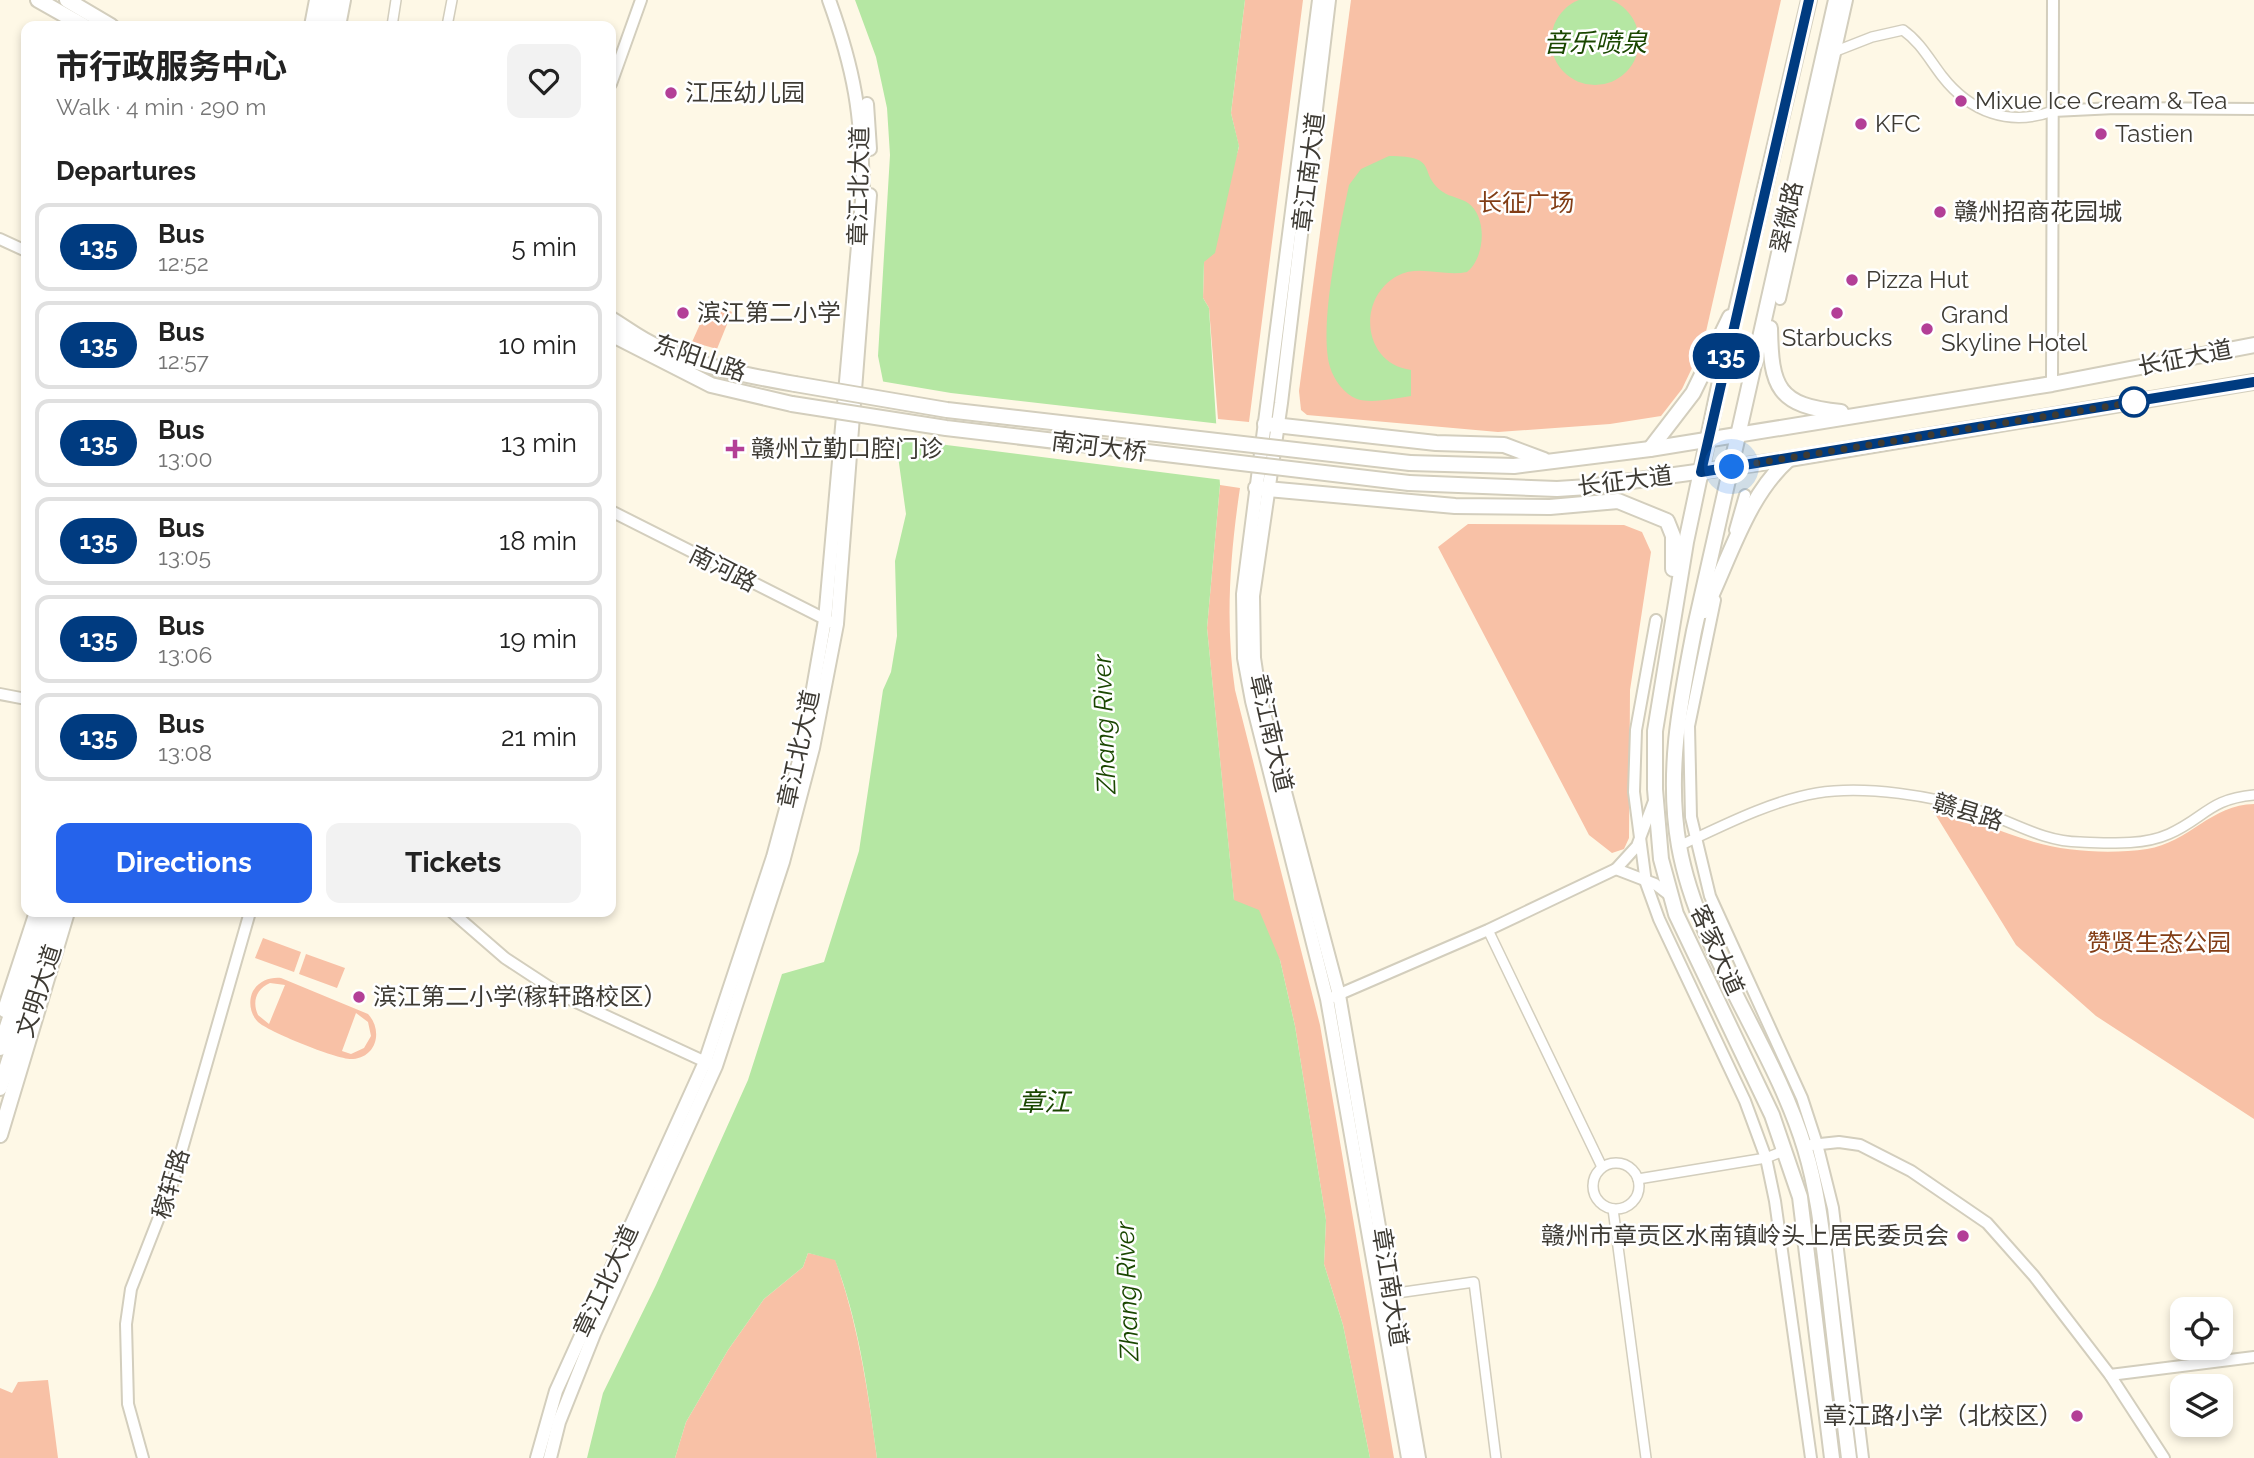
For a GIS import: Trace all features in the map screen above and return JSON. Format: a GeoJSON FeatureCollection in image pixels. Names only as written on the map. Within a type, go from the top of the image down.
{"type":"FeatureCollection","features":[{"type":"Feature","properties":{"kind":"main road"},"geometry":{"type":"LineString","coordinates":[[38,0],[75,21]]}},
{"type":"Feature","properties":{"kind":"main road"},"geometry":{"type":"LineString","coordinates":[[67,0],[103,21]]}},
{"type":"Feature","properties":{"kind":"main road"},"geometry":{"type":"LineString","coordinates":[[313,21],[317,0]]}},
{"type":"Feature","properties":{"kind":"main road"},"geometry":{"type":"LineString","coordinates":[[321,21],[325,0]]}},
{"type":"Feature","properties":{"kind":"main road"},"geometry":{"type":"LineString","coordinates":[[332,21],[336,0]]}},
{"type":"Feature","properties":{"kind":"main road"},"geometry":{"type":"LineString","coordinates":[[339,21],[343,0]]}},
{"type":"Feature","properties":{"kind":"main road","name":"章江北大道"},"geometry":{"type":"LineString","coordinates":[[830,0],[856,87],[861,121],[863,189],[831,622]]}},
{"type":"Feature","properties":{"kind":"main road","name":"章江北大道"},"geometry":{"type":"LineString","coordinates":[[550,1458],[559,1422],[594,1334],[710,1064],[774,857],[831,622],[871,185],[870,121],[864,85],[838,0]]}},
{"type":"Feature","properties":{"kind":"main road","name":"章江南大道"},"geometry":{"type":"LineString","coordinates":[[1262,489],[1265,424],[1319,0]]}},
{"type":"Feature","properties":{"kind":"main road","name":"章江南大道"},"geometry":{"type":"LineString","coordinates":[[1329,0],[1262,489],[1243,594],[1244,658],[1269,771],[1333,997],[1419,1458]]}},
{"type":"Feature","properties":{"kind":"main road","name":"翠微路"},"geometry":{"type":"LineString","coordinates":[[1701,472],[1809,0]]}},
{"type":"Feature","properties":{"kind":"main road","name":"翠微路"},"geometry":{"type":"LineString","coordinates":[[1740,434],[1775,299],[1829,54],[1836,0]]}},
{"type":"Feature","properties":{"kind":"main road"},"geometry":{"type":"LineString","coordinates":[[1650,449],[1693,393],[1740,297]]}},
{"type":"Feature","properties":{"kind":"main road"},"geometry":{"type":"LineString","coordinates":[[1775,299],[1771,368],[1779,387],[1806,406],[1860,414]]}},
{"type":"Feature","properties":{"kind":"main road","name":"东阳山路"},"geometry":{"type":"LineString","coordinates":[[616,322],[657,347],[684,357],[739,373],[794,384]]}},
{"type":"Feature","properties":{"kind":"main road","name":"东阳山路"},"geometry":{"type":"LineString","coordinates":[[616,337],[711,385],[792,404]]}},
{"type":"Feature","properties":{"kind":"main road","name":"长征大道"},"geometry":{"type":"LineString","coordinates":[[1410,463],[1496,467],[1650,449],[2052,384],[2254,345]]}},
{"type":"Feature","properties":{"kind":"main road","name":"长征大道"},"geometry":{"type":"LineString","coordinates":[[1409,482],[1557,489],[1608,485],[1790,459],[2254,382]]}},
{"type":"Feature","properties":{"kind":"main road","name":"南河大桥"},"geometry":{"type":"LineString","coordinates":[[794,384],[947,410],[1410,463]]}},
{"type":"Feature","properties":{"kind":"main road","name":"南河大桥"},"geometry":{"type":"LineString","coordinates":[[792,404],[974,432],[1409,482]]}},
{"type":"Feature","properties":{"kind":"main road"},"geometry":{"type":"LineString","coordinates":[[1265,424],[1436,443],[1504,445],[1545,460]]}},
{"type":"Feature","properties":{"kind":"main road","name":"客家大道"},"geometry":{"type":"LineString","coordinates":[[1740,434],[1694,631],[1675,734],[1674,789],[1679,846],[1695,904],[1789,1107],[1811,1145],[1849,1458]]}},
{"type":"Feature","properties":{"kind":"main road"},"geometry":{"type":"LineString","coordinates":[[1694,631],[1762,491],[1776,471],[1790,459]]}},
{"type":"Feature","properties":{"kind":"main road","name":"客家大道"},"geometry":{"type":"LineString","coordinates":[[1701,472],[1671,623],[1656,731],[1656,795],[1661,859],[1676,914],[1786,1150],[1800,1198],[1832,1458]]}},
{"type":"Feature","properties":{"kind":"main road"},"geometry":{"type":"LineString","coordinates":[[1579,505],[1608,485]]}},
{"type":"Feature","properties":{"kind":"main road"},"geometry":{"type":"LineString","coordinates":[[1500,487],[1541,506]]}},
{"type":"Feature","properties":{"kind":"main road"},"geometry":{"type":"LineString","coordinates":[[1262,489],[1435,505],[1541,506],[1618,501],[1667,521],[1674,543],[1671,623]]}},
{"type":"Feature","properties":{"kind":"main road","name":"文明大道"},"geometry":{"type":"LineString","coordinates":[[0,1026],[35,917]]}},
{"type":"Feature","properties":{"kind":"main road"},"geometry":{"type":"LineString","coordinates":[[0,1048],[43,917]]}},
{"type":"Feature","properties":{"kind":"main road"},"geometry":{"type":"LineString","coordinates":[[0,1088],[54,917]]}},
{"type":"Feature","properties":{"kind":"main road","name":"文明大道"},"geometry":{"type":"LineString","coordinates":[[0,1110],[64,917]]}},
{"type":"Feature","properties":{"kind":"main road"},"geometry":{"type":"LineString","coordinates":[[0,1135],[46,993],[65,917]]}},
{"type":"Feature","properties":{"kind":"main road","name":"章江南大道"},"geometry":{"type":"LineString","coordinates":[[1333,997],[1408,1458]]}},
{"type":"Feature","properties":{"kind":"main road","name":"章江北大道"},"geometry":{"type":"LineString","coordinates":[[537,1458],[561,1379],[710,1064]]}},
{"type":"Feature","properties":{"kind":"street"},"geometry":{"type":"LineString","coordinates":[[346,21],[349,0]]}},
{"type":"Feature","properties":{"kind":"street"},"geometry":{"type":"LineString","coordinates":[[393,21],[396,0]]}},
{"type":"Feature","properties":{"kind":"street"},"geometry":{"type":"LineString","coordinates":[[448,21],[452,0]]}},
{"type":"Feature","properties":{"kind":"street"},"geometry":{"type":"LineString","coordinates":[[616,70],[641,0]]}},
{"type":"Feature","properties":{"kind":"street"},"geometry":{"type":"LineString","coordinates":[[1829,54],[1847,0]]}},
{"type":"Feature","properties":{"kind":"street"},"geometry":{"type":"LineString","coordinates":[[2052,384],[2053,0]]}},
{"type":"Feature","properties":{"kind":"street"},"geometry":{"type":"LineString","coordinates":[[1829,54],[1871,37],[1903,30],[1916,39],[1958,95],[1998,117],[2034,118],[2053,111],[2115,108],[2254,109]]}},
{"type":"Feature","properties":{"kind":"street"},"geometry":{"type":"LineString","coordinates":[[0,239],[21,249]]}},
{"type":"Feature","properties":{"kind":"street"},"geometry":{"type":"LineString","coordinates":[[1745,495],[1707,628],[1689,726],[1691,817],[1710,896],[1802,1098],[1811,1145],[1833,1208],[1863,1458]]}},
{"type":"Feature","properties":{"kind":"street","name":"南河路"},"geometry":{"type":"LineString","coordinates":[[616,514],[831,622]]}},
{"type":"Feature","properties":{"kind":"street"},"geometry":{"type":"LineString","coordinates":[[1656,620],[1636,730],[1634,792],[1646,880],[1659,919],[1745,1101],[1766,1158],[1775,1201],[1811,1458]]}},
{"type":"Feature","properties":{"kind":"street"},"geometry":{"type":"LineString","coordinates":[[0,694],[21,698]]}},
{"type":"Feature","properties":{"kind":"street","name":"赣县路"},"geometry":{"type":"LineString","coordinates":[[1679,846],[1817,793],[1847,791],[1912,796],[1979,811],[2031,833],[2076,842],[2137,842],[2171,833],[2222,800],[2254,796]]}},
{"type":"Feature","properties":{"kind":"street"},"geometry":{"type":"LineString","coordinates":[[1333,997],[1488,930],[1616,869],[1629,859],[1639,842],[1656,795]]}},
{"type":"Feature","properties":{"kind":"street"},"geometry":{"type":"LineString","coordinates":[[1616,869],[1646,880],[1672,897]]}},
{"type":"Feature","properties":{"kind":"street","name":"稼轩路"},"geometry":{"type":"LineString","coordinates":[[143,1458],[128,1404],[127,1324],[131,1289],[172,1184],[249,917]]}},
{"type":"Feature","properties":{"kind":"street"},"geometry":{"type":"LineString","coordinates":[[458,917],[505,958],[564,996],[710,1064]]}},
{"type":"Feature","properties":{"kind":"street"},"geometry":{"type":"LineString","coordinates":[[1488,930],[1602,1167]]}},
{"type":"Feature","properties":{"kind":"street"},"geometry":{"type":"LineString","coordinates":[[1811,1145],[1839,1142],[1860,1145],[1911,1171],[1987,1223],[2034,1276],[2110,1375],[2164,1458]]}},
{"type":"Feature","properties":{"kind":"street"},"geometry":{"type":"LineString","coordinates":[[1638,1179],[1766,1158],[1786,1150]]}},
{"type":"Feature","properties":{"kind":"street"},"geometry":{"type":"LineString","coordinates":[[1613,1162],[1625,1164],[1638,1179],[1639,1188],[1635,1199],[1626,1207],[1613,1209],[1597,1200],[1592,1189],[1594,1176],[1602,1167],[1613,1162]]}},
{"type":"Feature","properties":{"kind":"street"},"geometry":{"type":"LineString","coordinates":[[1613,1209],[1646,1458]]}},
{"type":"Feature","properties":{"kind":"street"},"geometry":{"type":"LineString","coordinates":[[1390,1294],[1474,1282],[1496,1458]]}},
{"type":"Feature","properties":{"kind":"street"},"geometry":{"type":"LineString","coordinates":[[2110,1375],[2254,1357]]}},
{"type":"Feature","properties":{"kind":"green space"},"geometry":{"type":"Polygon","coordinates":[[[1245,0],[1303,0],[1249,422],[1218,419],[1209,308],[1203,298],[1204,262],[1239,147],[1231,113],[1245,0]]]}},
{"type":"Feature","properties":{"kind":"green space","name":"长征广场"},"geometry":{"type":"Polygon","coordinates":[[[1351,0],[1781,0],[1703,345],[1682,389],[1661,416],[1610,424],[1498,432],[1307,415],[1301,410],[1299,391],[1351,0]]]}},
{"type":"Feature","properties":{"kind":"green space"},"geometry":{"type":"Polygon","coordinates":[[[710,302],[732,312],[717,349],[692,342],[710,302]]]}},
{"type":"Feature","properties":{"kind":"green space"},"geometry":{"type":"Polygon","coordinates":[[[1220,485],[1240,488],[1230,589],[1230,640],[1235,690],[1320,1025],[1394,1458],[1370,1458],[1343,1325],[1324,1264],[1326,1220],[1295,1026],[1280,960],[1234,901],[1207,628],[1220,485]]]}},
{"type":"Feature","properties":{"kind":"green space"},"geometry":{"type":"Polygon","coordinates":[[[1468,524],[1624,525],[1642,532],[1651,552],[1630,690],[1629,838],[1624,849],[1612,853],[1589,835],[1438,547],[1468,524]]]}},
{"type":"Feature","properties":{"kind":"green space","name":"赞贤生态公园"},"geometry":{"type":"Polygon","coordinates":[[[2254,804],[2254,1119],[2096,1016],[2016,945],[1932,809],[2047,845],[2075,850],[2119,851],[2162,845],[2225,810],[2254,804]]]}},
{"type":"Feature","properties":{"kind":"green space"},"geometry":{"type":"Polygon","coordinates":[[[263,938],[301,952],[294,972],[255,958],[263,938]]]}},
{"type":"Feature","properties":{"kind":"green space"},"geometry":{"type":"Polygon","coordinates":[[[306,954],[345,968],[337,988],[299,974],[306,954]]]}},
{"type":"Feature","properties":{"kind":"green space"},"geometry":{"type":"Polygon","coordinates":[[[281,978],[368,1014],[373,1020],[376,1035],[368,1053],[353,1059],[334,1055],[304,1045],[258,1022],[251,1007],[253,991],[262,982],[281,978]],[[270,983],[258,992],[255,1001],[258,1015],[269,1024],[285,985],[270,983]],[[356,1013],[342,1051],[351,1054],[364,1048],[371,1036],[368,1022],[356,1013]]]}},
{"type":"Feature","properties":{"kind":"green space"},"geometry":{"type":"Polygon","coordinates":[[[808,1253],[835,1259],[856,1332],[877,1458],[675,1458],[686,1422],[728,1350],[764,1299],[803,1267],[808,1253]]]}},
{"type":"Feature","properties":{"kind":"green space"},"geometry":{"type":"Polygon","coordinates":[[[48,1380],[58,1458],[0,1458],[0,1388],[12,1393],[18,1382],[48,1380]]]}},
{"type":"Feature","properties":{"kind":"water","name":"章江"},"geometry":{"type":"Polygon","coordinates":[[[855,0],[1245,0],[1231,113],[1239,146],[1215,253],[1204,262],[1203,298],[1209,308],[1220,485],[1207,628],[1234,900],[1259,910],[1280,960],[1295,1026],[1326,1220],[1324,1264],[1343,1325],[1370,1458],[877,1458],[862,1358],[835,1260],[808,1253],[803,1267],[764,1299],[728,1350],[686,1422],[675,1458],[587,1458],[603,1393],[656,1285],[748,1080],[782,974],[824,962],[859,851],[883,690],[891,672],[897,636],[895,561],[906,514],[898,456],[878,356],[890,155],[887,108],[876,57],[855,0]]]}},
{"type":"Feature","properties":{"kind":"water","name":"音乐喷泉"},"geometry":{"type":"Polygon","coordinates":[[[1578,0],[1612,0],[1632,17],[1638,32],[1636,58],[1626,72],[1612,82],[1595,85],[1578,82],[1564,72],[1554,58],[1551,41],[1554,24],[1564,10],[1578,0]]]}},
{"type":"Feature","properties":{"kind":"water"},"geometry":{"type":"Polygon","coordinates":[[[1389,156],[1422,162],[1435,185],[1474,209],[1479,218],[1482,237],[1478,257],[1467,272],[1414,271],[1397,276],[1384,286],[1375,300],[1371,329],[1375,344],[1383,356],[1395,365],[1411,370],[1411,396],[1370,401],[1352,397],[1337,382],[1330,367],[1327,349],[1328,303],[1349,185],[1361,169],[1389,156]]]}},
{"type":"Feature","properties":{"kind":"pier"},"geometry":{"type":"Polygon","coordinates":[[[880,381],[951,393],[1221,424],[1223,480],[891,438],[880,381]]]}},
{"type":"Feature","properties":{"kind":"bus line","name":"135"},"geometry":{"type":"LineString","coordinates":[[1809,0],[1701,472],[2254,382]]}},
{"type":"Feature","properties":{"kind":"place","name":"江压幼儿园"},"geometry":{"type":"Point","coordinates":[671,93]}},
{"type":"Feature","properties":{"kind":"place","name":"Mixue Ice Cream & Tea"},"geometry":{"type":"Point","coordinates":[1961,101]}},
{"type":"Feature","properties":{"kind":"place","name":"KFC"},"geometry":{"type":"Point","coordinates":[1861,124]}},
{"type":"Feature","properties":{"kind":"place","name":"Tastien"},"geometry":{"type":"Point","coordinates":[2101,134]}},
{"type":"Feature","properties":{"kind":"place","name":"赣州招商花园城"},"geometry":{"type":"Point","coordinates":[1940,212]}},
{"type":"Feature","properties":{"kind":"place","name":"Pizza Hut"},"geometry":{"type":"Point","coordinates":[1852,280]}},
{"type":"Feature","properties":{"kind":"place","name":"滨江第二小学"},"geometry":{"type":"Point","coordinates":[683,313]}},
{"type":"Feature","properties":{"kind":"place","name":"Starbucks"},"geometry":{"type":"Point","coordinates":[1837,313]}},
{"type":"Feature","properties":{"kind":"place","name":"Grand Skyline Hotel"},"geometry":{"type":"Point","coordinates":[1927,329]}},
{"type":"Feature","properties":{"kind":"place","name":"赣州立勤口腔门诊"},"geometry":{"type":"Point","coordinates":[735,449]}},
{"type":"Feature","properties":{"kind":"place","name":"滨江第二小学(稼轩路校区）"},"geometry":{"type":"Point","coordinates":[359,997]}},
{"type":"Feature","properties":{"kind":"place","name":"赣州市章贡区水南镇岭头上居民委员会"},"geometry":{"type":"Point","coordinates":[1963,1236]}},
{"type":"Feature","properties":{"kind":"place","name":"章江路小学（北校区）"},"geometry":{"type":"Point","coordinates":[2077,1416]}},
{"type":"Feature","properties":{"kind":"route"},"geometry":{"type":"LineString","coordinates":[[1732,467],[2147,400],[2134,402]]}},
{"type":"Feature","properties":{"kind":"water label","name":"Zhang River"},"geometry":{"type":"Point","coordinates":[1104,724]}},
{"type":"Feature","properties":{"kind":"water label","name":"Zhang River"},"geometry":{"type":"Point","coordinates":[1127,1291]}}]}
